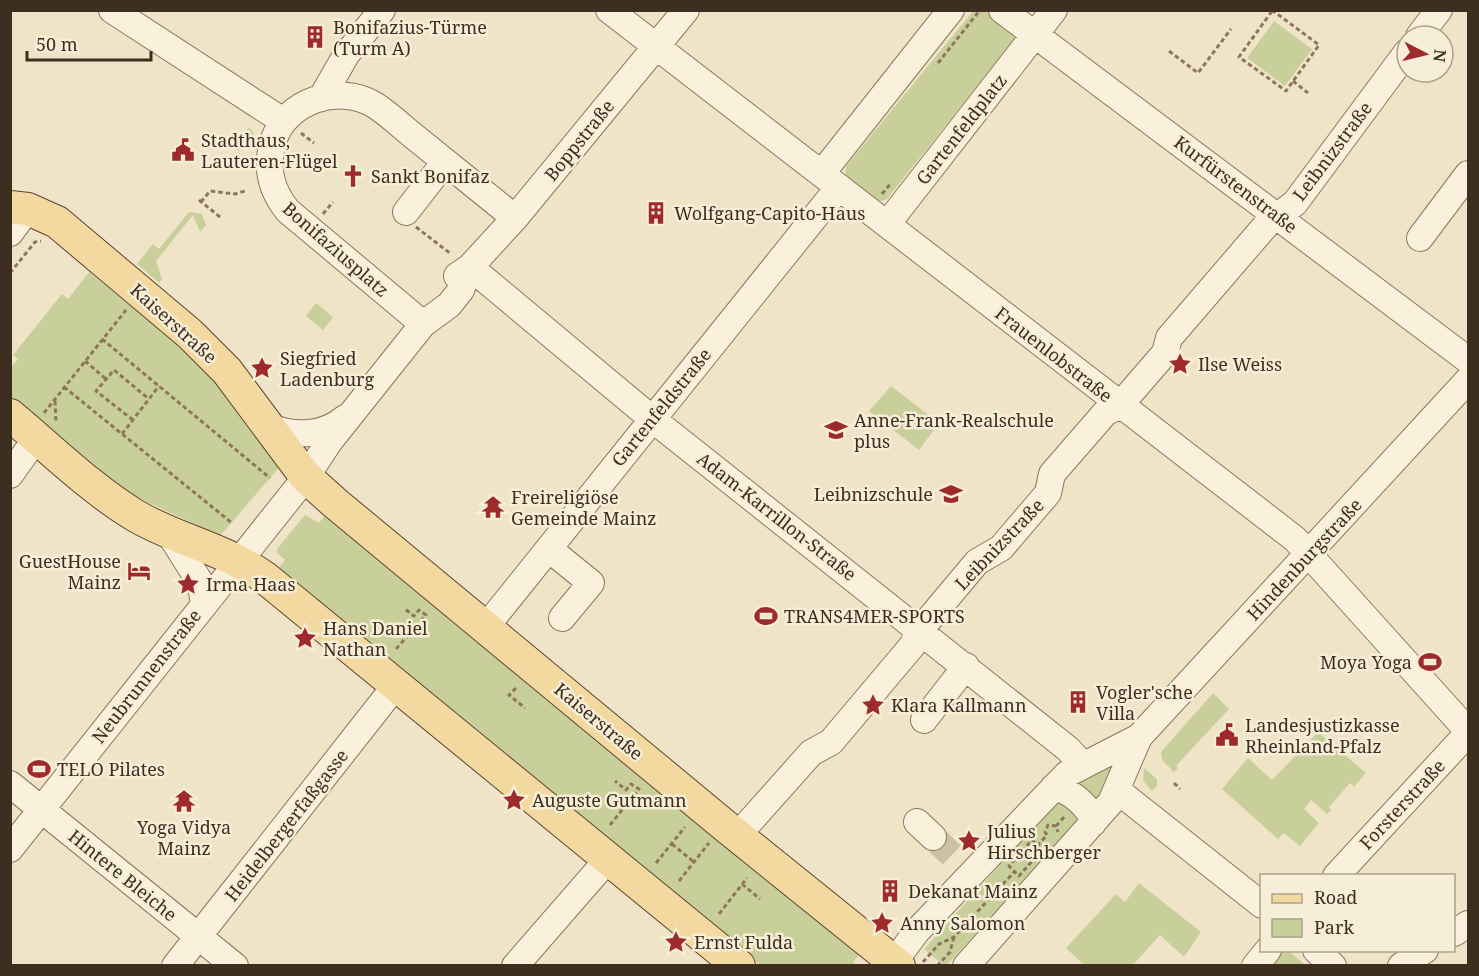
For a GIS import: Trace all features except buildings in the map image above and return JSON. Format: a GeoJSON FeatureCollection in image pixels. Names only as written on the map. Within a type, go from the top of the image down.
{"type":"FeatureCollection","features":[{"type":"Feature","properties":{"kind":"main road","name":"Kaiserstraße"},"geometry":{"type":"LineString","coordinates":[[16,216],[57,222],[149,299],[212,355],[270,427],[306,477],[485,628],[725,838],[901,964]]}},
{"type":"Feature","properties":{"kind":"main road"},"geometry":{"type":"LineString","coordinates":[[36,424],[113,501],[136,516],[239,560],[264,577],[740,966]]}},
{"type":"Feature","properties":{"kind":"street"},"geometry":{"type":"LineString","coordinates":[[112,10],[290,126],[302,106],[322,97],[340,96],[372,104],[515,218]]}},
{"type":"Feature","properties":{"kind":"street"},"geometry":{"type":"LineString","coordinates":[[322,97],[346,55],[382,10]]}},
{"type":"Feature","properties":{"kind":"street","name":"Frauenlobstraße"},"geometry":{"type":"LineString","coordinates":[[609,10],[888,223],[1310,552],[1468,732]]}},
{"type":"Feature","properties":{"kind":"street","name":"Boppstraße"},"geometry":{"type":"LineString","coordinates":[[306,477],[320,454],[423,324],[449,305],[461,290],[463,263],[515,218],[686,10]]}},
{"type":"Feature","properties":{"kind":"street"},"geometry":{"type":"LineString","coordinates":[[831,180],[951,10]]}},
{"type":"Feature","properties":{"kind":"street","name":"Gartenfeldplatz"},"geometry":{"type":"LineString","coordinates":[[888,223],[1054,10]]}},
{"type":"Feature","properties":{"kind":"street"},"geometry":{"type":"LineString","coordinates":[[1428,24],[1439,10]]}},
{"type":"Feature","properties":{"kind":"street","name":"Kurfürstenstraße"},"geometry":{"type":"LineString","coordinates":[[995,13],[1035,36],[1279,215],[1468,360]]}},
{"type":"Feature","properties":{"kind":"street","name":"Leibnizstraße"},"geometry":{"type":"LineString","coordinates":[[725,838],[811,753],[831,742],[912,646],[920,630],[977,562],[1000,548],[1042,501],[1048,493],[1052,474],[1105,413],[1120,405],[1165,353],[1169,338],[1267,224],[1294,203],[1395,68]]}},
{"type":"Feature","properties":{"kind":"street","name":"Bonifaziusplatz"},"geometry":{"type":"LineString","coordinates":[[290,126],[273,143],[269,167],[279,200],[288,211],[423,324]]}},
{"type":"Feature","properties":{"kind":"street"},"geometry":{"type":"LineString","coordinates":[[408,218],[445,162]]}},
{"type":"Feature","properties":{"kind":"street"},"geometry":{"type":"LineString","coordinates":[[1420,238],[1468,174]]}},
{"type":"Feature","properties":{"kind":"street","name":"Gartenfeldstraße"},"geometry":{"type":"LineString","coordinates":[[485,628],[651,418],[831,180]]}},
{"type":"Feature","properties":{"kind":"street","name":"Adam-Karrillon-Straße"},"geometry":{"type":"LineString","coordinates":[[463,263],[651,418],[966,666],[1068,749],[1083,765]]}},
{"type":"Feature","properties":{"kind":"street","name":"Hindenburgstraße"},"geometry":{"type":"LineString","coordinates":[[1139,737],[1468,380]]}},
{"type":"Feature","properties":{"kind":"street"},"geometry":{"type":"LineString","coordinates":[[270,427],[284,433],[324,431],[354,411]]}},
{"type":"Feature","properties":{"kind":"street"},"geometry":{"type":"LineString","coordinates":[[10,475],[36,424]]}},
{"type":"Feature","properties":{"kind":"street"},"geometry":{"type":"LineString","coordinates":[[239,560],[306,477]]}},
{"type":"Feature","properties":{"kind":"street"},"geometry":{"type":"LineString","coordinates":[[167,530],[196,575],[204,603]]}},
{"type":"Feature","properties":{"kind":"street"},"geometry":{"type":"LineString","coordinates":[[552,545],[601,578],[602,588],[595,592]]}},
{"type":"Feature","properties":{"kind":"street"},"geometry":{"type":"LineString","coordinates":[[552,545],[591,583],[562,618]]}},
{"type":"Feature","properties":{"kind":"street","name":"Neubrunnenstraße"},"geometry":{"type":"LineString","coordinates":[[10,849],[239,560]]}},
{"type":"Feature","properties":{"kind":"street"},"geometry":{"type":"LineString","coordinates":[[924,720],[966,666]]}},
{"type":"Feature","properties":{"kind":"street","name":"Heidelbergerfaßgasse"},"geometry":{"type":"LineString","coordinates":[[175,966],[396,685]]}},
{"type":"Feature","properties":{"kind":"street","name":"Forsterstraße"},"geometry":{"type":"LineString","coordinates":[[1338,874],[1468,732]]}},
{"type":"Feature","properties":{"kind":"street"},"geometry":{"type":"LineString","coordinates":[[901,964],[917,931],[969,862],[1067,774],[1139,737]]}},
{"type":"Feature","properties":{"kind":"street"},"geometry":{"type":"LineString","coordinates":[[966,966],[1093,823],[1118,790],[1139,737]]}},
{"type":"Feature","properties":{"kind":"street","name":"Hintere Bleiche"},"geometry":{"type":"LineString","coordinates":[[10,784],[235,966]]}},
{"type":"Feature","properties":{"kind":"street"},"geometry":{"type":"LineString","coordinates":[[1053,788],[1063,790],[1091,813],[1093,823]]}},
{"type":"Feature","properties":{"kind":"street"},"geometry":{"type":"LineString","coordinates":[[1118,790],[1260,902]]}},
{"type":"Feature","properties":{"kind":"street"},"geometry":{"type":"LineString","coordinates":[[515,966],[609,858]]}},
{"type":"Feature","properties":{"kind":"street"},"geometry":{"type":"LineString","coordinates":[[1455,932],[1468,924]]}},
{"type":"Feature","properties":{"kind":"street"},"geometry":{"type":"LineString","coordinates":[[1255,966],[1267,952]]}},
{"type":"Feature","properties":{"kind":"street"},"geometry":{"type":"LineString","coordinates":[[1317,952],[1333,966]]}},
{"type":"Feature","properties":{"kind":"street"},"geometry":{"type":"LineString","coordinates":[[1401,966],[1423,952]]}},
{"type":"Feature","properties":{"kind":"path"},"geometry":{"type":"LineString","coordinates":[[936,65],[980,10],[995,13]]}},
{"type":"Feature","properties":{"kind":"path"},"geometry":{"type":"LineString","coordinates":[[1272,11],[1319,45],[1286,91],[1239,57],[1272,11]]}},
{"type":"Feature","properties":{"kind":"path"},"geometry":{"type":"LineString","coordinates":[[1169,51],[1198,73],[1231,29]]}},
{"type":"Feature","properties":{"kind":"path"},"geometry":{"type":"LineString","coordinates":[[1293,81],[1308,93]]}},
{"type":"Feature","properties":{"kind":"path"},"geometry":{"type":"LineString","coordinates":[[290,126],[314,143]]}},
{"type":"Feature","properties":{"kind":"path"},"geometry":{"type":"LineString","coordinates":[[878,198],[893,180]]}},
{"type":"Feature","properties":{"kind":"path"},"geometry":{"type":"LineString","coordinates":[[220,216],[200,201],[210,191],[235,194],[245,191]]}},
{"type":"Feature","properties":{"kind":"path"},"geometry":{"type":"LineString","coordinates":[[320,218],[333,202]]}},
{"type":"Feature","properties":{"kind":"path"},"geometry":{"type":"LineString","coordinates":[[408,218],[463,263]]}},
{"type":"Feature","properties":{"kind":"path"},"geometry":{"type":"LineString","coordinates":[[10,273],[35,242],[44,241]]}},
{"type":"Feature","properties":{"kind":"path"},"geometry":{"type":"LineString","coordinates":[[36,424],[124,310],[149,299]]}},
{"type":"Feature","properties":{"kind":"path"},"geometry":{"type":"LineString","coordinates":[[102,339],[270,478]]}},
{"type":"Feature","properties":{"kind":"path"},"geometry":{"type":"LineString","coordinates":[[85,361],[106,379]]}},
{"type":"Feature","properties":{"kind":"path"},"geometry":{"type":"LineString","coordinates":[[133,420],[96,391],[114,370],[149,399]]}},
{"type":"Feature","properties":{"kind":"path"},"geometry":{"type":"LineString","coordinates":[[122,434],[159,386]]}},
{"type":"Feature","properties":{"kind":"path"},"geometry":{"type":"LineString","coordinates":[[64,387],[232,522]]}},
{"type":"Feature","properties":{"kind":"path"},"geometry":{"type":"LineString","coordinates":[[36,424],[54,399]]}},
{"type":"Feature","properties":{"kind":"path"},"geometry":{"type":"LineString","coordinates":[[396,649],[426,615],[419,610],[414,616],[405,609]]}},
{"type":"Feature","properties":{"kind":"path"},"geometry":{"type":"LineString","coordinates":[[516,688],[510,695],[525,708]]}},
{"type":"Feature","properties":{"kind":"path"},"geometry":{"type":"LineString","coordinates":[[610,825],[639,789],[632,784],[626,790],[615,781]]}},
{"type":"Feature","properties":{"kind":"path"},"geometry":{"type":"LineString","coordinates":[[1174,783],[1180,789]]}},
{"type":"Feature","properties":{"kind":"path"},"geometry":{"type":"LineString","coordinates":[[1048,825],[1056,825],[1058,829],[1055,836],[1047,835],[1045,828],[1048,825]]}},
{"type":"Feature","properties":{"kind":"path"},"geometry":{"type":"LineString","coordinates":[[656,863],[685,827]]}},
{"type":"Feature","properties":{"kind":"path"},"geometry":{"type":"LineString","coordinates":[[1037,846],[1047,835]]}},
{"type":"Feature","properties":{"kind":"path"},"geometry":{"type":"LineString","coordinates":[[679,881],[694,862],[725,838]]}},
{"type":"Feature","properties":{"kind":"path"},"geometry":{"type":"LineString","coordinates":[[672,844],[694,862]]}},
{"type":"Feature","properties":{"kind":"path"},"geometry":{"type":"LineString","coordinates":[[901,964],[954,937],[1015,871]]}},
{"type":"Feature","properties":{"kind":"path"},"geometry":{"type":"LineString","coordinates":[[719,914],[747,878]]}},
{"type":"Feature","properties":{"kind":"path"},"geometry":{"type":"LineString","coordinates":[[742,884],[760,899]]}},
{"type":"Feature","properties":{"kind":"path"},"geometry":{"type":"LineString","coordinates":[[937,966],[950,952],[954,937]]}},
{"type":"Feature","properties":{"kind":"green space"},"geometry":{"type":"Polygon","coordinates":[[[973,11],[992,11],[1016,32],[1016,37],[887,199],[878,202],[845,179],[846,166],[973,11]]]}},
{"type":"Feature","properties":{"kind":"green space"},"geometry":{"type":"Polygon","coordinates":[[[1274,21],[1312,49],[1285,86],[1247,58],[1274,21]]]}},
{"type":"Feature","properties":{"kind":"green space"},"geometry":{"type":"Polygon","coordinates":[[[249,127],[253,132],[257,147],[255,148],[250,136],[238,151],[233,147],[249,127]]]}},
{"type":"Feature","properties":{"kind":"green space"},"geometry":{"type":"Polygon","coordinates":[[[189,212],[202,214],[206,225],[200,232],[193,215],[156,261],[162,279],[159,283],[137,264],[153,244],[159,249],[189,212]]]}},
{"type":"Feature","properties":{"kind":"green space"},"geometry":{"type":"Polygon","coordinates":[[[89,272],[205,367],[283,463],[220,536],[128,493],[11,400],[10,368],[18,359],[13,355],[62,294],[68,299],[89,272]]]}},
{"type":"Feature","properties":{"kind":"green space"},"geometry":{"type":"Polygon","coordinates":[[[316,303],[333,317],[323,330],[306,316],[316,303]]]}},
{"type":"Feature","properties":{"kind":"green space"},"geometry":{"type":"Polygon","coordinates":[[[891,386],[939,423],[919,450],[869,411],[891,386]]]}},
{"type":"Feature","properties":{"kind":"green space"},"geometry":{"type":"Polygon","coordinates":[[[327,513],[861,953],[853,962],[857,965],[760,965],[277,570],[285,560],[277,553],[277,549],[305,515],[319,523],[327,513]]]}},
{"type":"Feature","properties":{"kind":"green space"},"geometry":{"type":"Polygon","coordinates":[[[1213,693],[1229,709],[1176,766],[1178,768],[1174,772],[1162,760],[1161,752],[1213,693]]]}},
{"type":"Feature","properties":{"kind":"green space"},"geometry":{"type":"Polygon","coordinates":[[[1318,732],[1366,773],[1354,787],[1350,783],[1329,807],[1331,810],[1327,814],[1311,800],[1304,809],[1319,823],[1300,846],[1284,833],[1278,839],[1222,789],[1248,758],[1272,780],[1318,732]]]}},
{"type":"Feature","properties":{"kind":"green space"},"geometry":{"type":"Polygon","coordinates":[[[1113,759],[1115,780],[947,965],[943,965],[924,949],[1035,826],[1067,784],[1113,759]]]}},
{"type":"Feature","properties":{"kind":"green space"},"geometry":{"type":"Polygon","coordinates":[[[1144,768],[1157,779],[1157,786],[1152,791],[1143,781],[1144,768]]]}},
{"type":"Feature","properties":{"kind":"green space"},"geometry":{"type":"Polygon","coordinates":[[[1139,883],[1201,932],[1184,957],[1160,935],[1133,965],[1084,965],[1066,948],[1116,894],[1125,902],[1139,883]]]}},
{"type":"Feature","properties":{"kind":"green space"},"geometry":{"type":"Polygon","coordinates":[[[1272,952],[1290,952],[1305,965],[1260,966],[1272,952]]]}},
{"type":"Feature","properties":{"kind":"tunnel"},"geometry":{"type":"LineString","coordinates":[[933,837],[957,860]]}},
{"type":"Feature","properties":{"kind":"place","name":"Bonifazius-Türme (Turm A)"},"geometry":{"type":"Point","coordinates":[315,37]}},
{"type":"Feature","properties":{"kind":"place","name":"Stadthaus, Lauteren-Flügel"},"geometry":{"type":"Point","coordinates":[183,150]}},
{"type":"Feature","properties":{"kind":"place","name":"Sankt Bonifaz"},"geometry":{"type":"Point","coordinates":[353,176]}},
{"type":"Feature","properties":{"kind":"place","name":"Wolfgang-Capito-Haus"},"geometry":{"type":"Point","coordinates":[656,213]}},
{"type":"Feature","properties":{"kind":"place","name":"Ilse Weiss"},"geometry":{"type":"Point","coordinates":[1180,364]}},
{"type":"Feature","properties":{"kind":"place","name":"Siegfried Ladenburg"},"geometry":{"type":"Point","coordinates":[262,368]}},
{"type":"Feature","properties":{"kind":"place","name":"Anne-Frank-Realschule plus"},"geometry":{"type":"Point","coordinates":[836,430]}},
{"type":"Feature","properties":{"kind":"place","name":"Leibnizschule"},"geometry":{"type":"Point","coordinates":[951,494]}},
{"type":"Feature","properties":{"kind":"place","name":"Freireligiöse Gemeinde Mainz"},"geometry":{"type":"Point","coordinates":[493,507]}},
{"type":"Feature","properties":{"kind":"place","name":"GuestHouse Mainz"},"geometry":{"type":"Point","coordinates":[139,571]}},
{"type":"Feature","properties":{"kind":"place","name":"Irma Haas"},"geometry":{"type":"Point","coordinates":[188,584]}},
{"type":"Feature","properties":{"kind":"place","name":"TRANS4MER-SPORTS"},"geometry":{"type":"Point","coordinates":[766,616]}},
{"type":"Feature","properties":{"kind":"place","name":"Hans Daniel Nathan"},"geometry":{"type":"Point","coordinates":[305,638]}},
{"type":"Feature","properties":{"kind":"place","name":"Moya Yoga"},"geometry":{"type":"Point","coordinates":[1430,662]}},
{"type":"Feature","properties":{"kind":"place","name":"Vogler'sche Villa"},"geometry":{"type":"Point","coordinates":[1078,702]}},
{"type":"Feature","properties":{"kind":"place","name":"Klara Kallmann"},"geometry":{"type":"Point","coordinates":[873,705]}},
{"type":"Feature","properties":{"kind":"place","name":"Landesjustizkasse Rheinland-Pfalz"},"geometry":{"type":"Point","coordinates":[1227,735]}},
{"type":"Feature","properties":{"kind":"place","name":"TELO Pilates"},"geometry":{"type":"Point","coordinates":[39,769]}},
{"type":"Feature","properties":{"kind":"place","name":"Auguste Gutmann"},"geometry":{"type":"Point","coordinates":[514,800]}},
{"type":"Feature","properties":{"kind":"place","name":"Yoga Vidya Mainz"},"geometry":{"type":"Point","coordinates":[184,801]}},
{"type":"Feature","properties":{"kind":"place","name":"Julius Hirschberger"},"geometry":{"type":"Point","coordinates":[969,841]}},
{"type":"Feature","properties":{"kind":"place","name":"Dekanat Mainz"},"geometry":{"type":"Point","coordinates":[890,891]}},
{"type":"Feature","properties":{"kind":"place","name":"Anny Salomon"},"geometry":{"type":"Point","coordinates":[882,923]}},
{"type":"Feature","properties":{"kind":"place","name":"Ernst Fulda"},"geometry":{"type":"Point","coordinates":[676,942]}}]}
